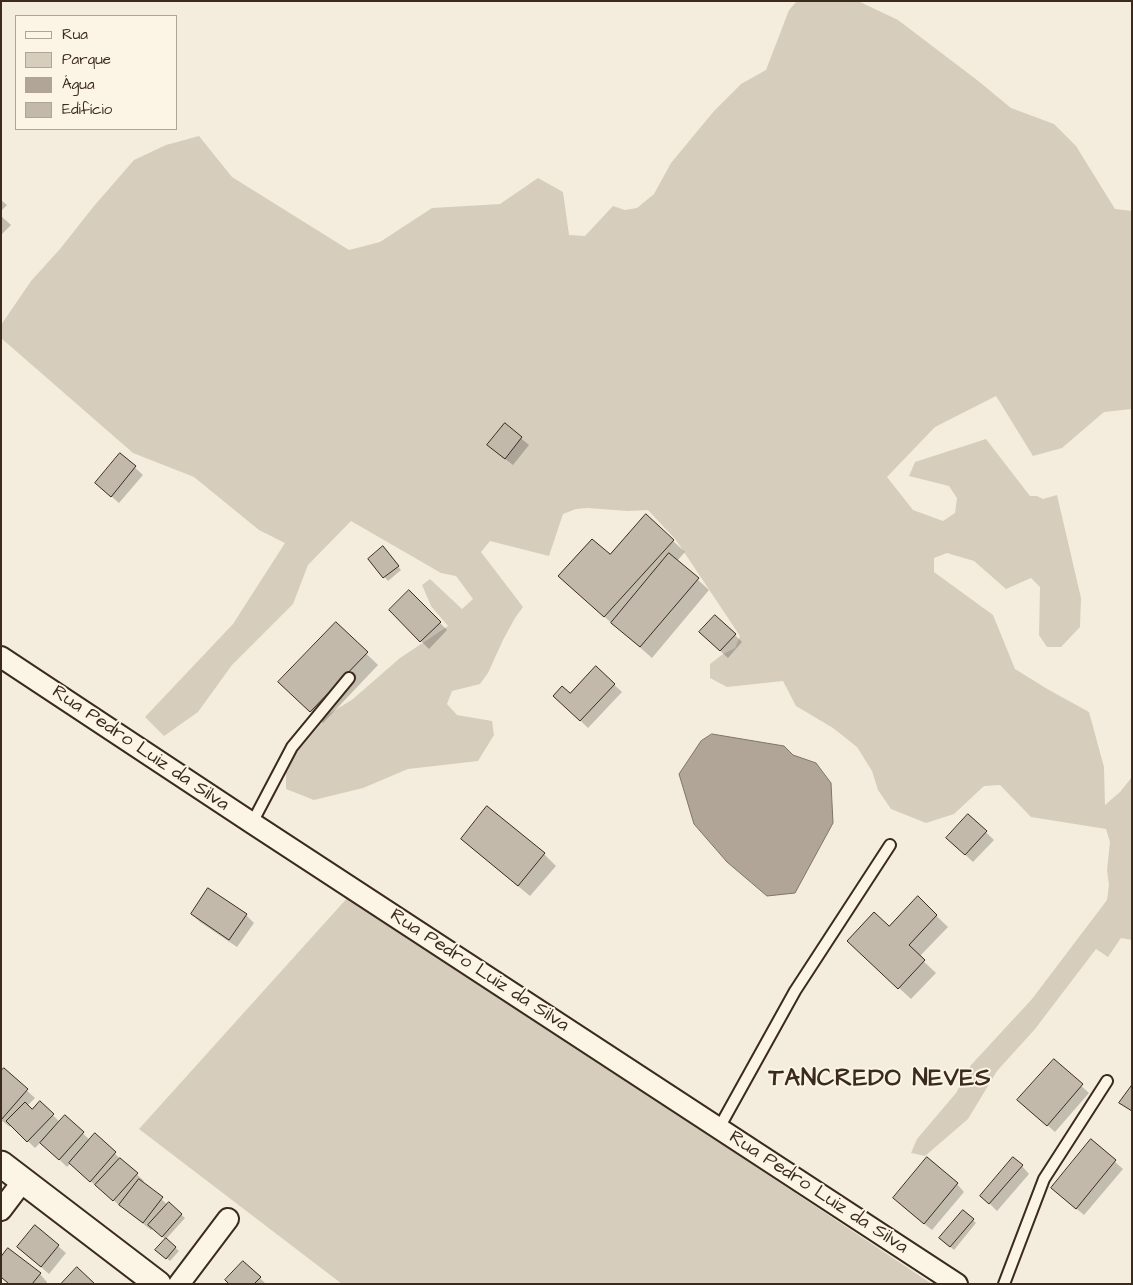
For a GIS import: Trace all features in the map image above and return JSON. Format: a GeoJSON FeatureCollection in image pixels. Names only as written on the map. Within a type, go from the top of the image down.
{"type":"FeatureCollection","features":[{"type":"Feature","properties":{"kind":"street","name":"Rua Pedro Luiz da Silva"},"geometry":{"type":"LineString","coordinates":[[1,656],[252,823],[957,1284]]}},
{"type":"Feature","properties":{"kind":"street"},"geometry":{"type":"LineString","coordinates":[[1,1164],[158,1284]]}},
{"type":"Feature","properties":{"kind":"street"},"geometry":{"type":"LineString","coordinates":[[1,1210],[23,1181]]}},
{"type":"Feature","properties":{"kind":"street"},"geometry":{"type":"LineString","coordinates":[[179,1284],[228,1219]]}},
{"type":"Feature","properties":{"kind":"lane"},"geometry":{"type":"LineString","coordinates":[[252,823],[292,747],[349,678]]}},
{"type":"Feature","properties":{"kind":"lane"},"geometry":{"type":"LineString","coordinates":[[719,1128],[795,991],[890,845]]}},
{"type":"Feature","properties":{"kind":"lane"},"geometry":{"type":"LineString","coordinates":[[1004,1284],[1044,1179],[1107,1081]]}},
{"type":"Feature","properties":{"kind":"green space"},"geometry":{"type":"Polygon","coordinates":[[[797,1],[858,1],[898,20],[1011,108],[1054,124],[1076,146],[1115,209],[1132,211],[1132,409],[1104,412],[1062,448],[1033,456],[996,396],[935,427],[887,477],[913,510],[943,521],[955,513],[957,498],[949,486],[909,476],[915,462],[986,439],[1030,496],[1037,496],[1043,499],[1057,495],[1081,598],[1080,627],[1061,647],[1047,647],[1039,635],[1040,587],[1031,578],[1006,589],[974,561],[947,553],[934,558],[934,572],[993,615],[1015,669],[1089,712],[1104,767],[1105,805],[1120,792],[1132,777],[1132,940],[1121,938],[1108,957],[1096,949],[1035,1029],[997,1071],[968,1119],[925,1156],[911,1153],[917,1139],[956,1093],[971,1065],[1032,999],[1107,900],[1109,885],[1107,870],[1110,842],[1106,829],[1031,817],[1000,785],[984,786],[954,814],[926,823],[891,809],[878,790],[872,771],[857,747],[833,728],[796,706],[783,681],[727,687],[710,678],[710,664],[735,648],[740,636],[676,540],[648,510],[628,511],[587,508],[576,509],[563,514],[549,556],[490,541],[481,552],[523,607],[503,640],[488,673],[480,684],[452,691],[447,704],[457,715],[492,721],[494,735],[478,761],[408,769],[363,788],[314,800],[286,789],[286,765],[329,714],[353,699],[400,658],[448,626],[431,606],[422,585],[430,579],[462,609],[473,599],[456,576],[441,573],[351,521],[308,565],[293,604],[232,665],[198,712],[164,736],[145,717],[233,624],[285,543],[259,530],[194,477],[133,453],[1,338],[1,325],[31,281],[134,160],[166,145],[199,136],[232,177],[349,250],[380,242],[432,208],[500,204],[538,178],[563,192],[569,235],[585,236],[613,206],[625,210],[637,208],[654,194],[671,163],[714,111],[741,84],[766,70],[789,10],[797,1]]]}},
{"type":"Feature","properties":{"kind":"green space"},"geometry":{"type":"Polygon","coordinates":[[[349,896],[932,1284],[342,1284],[139,1129],[349,896]]]}},
{"type":"Feature","properties":{"kind":"water"},"geometry":{"type":"Polygon","coordinates":[[[712,734],[784,746],[793,755],[816,763],[831,783],[833,823],[795,893],[767,896],[727,862],[694,824],[679,774],[701,741],[712,734]]]}},
{"type":"Feature","properties":{"kind":"building"},"geometry":{"type":"Polygon","coordinates":[[[505,423],[522,437],[505,459],[487,445],[505,423]]]}},
{"type":"Feature","properties":{"kind":"building"},"geometry":{"type":"Polygon","coordinates":[[[120,453],[136,466],[111,497],[95,483],[120,453]]]}},
{"type":"Feature","properties":{"kind":"building"},"geometry":{"type":"Polygon","coordinates":[[[646,514],[674,540],[604,617],[558,576],[592,539],[610,554],[646,514]]]}},
{"type":"Feature","properties":{"kind":"building"},"geometry":{"type":"Polygon","coordinates":[[[383,546],[399,566],[383,578],[368,559],[383,546]]]}},
{"type":"Feature","properties":{"kind":"building"},"geometry":{"type":"Polygon","coordinates":[[[669,553],[699,578],[640,647],[611,623],[669,553]]]}},
{"type":"Feature","properties":{"kind":"building"},"geometry":{"type":"Polygon","coordinates":[[[409,590],[441,622],[420,642],[389,610],[409,590]]]}},
{"type":"Feature","properties":{"kind":"building"},"geometry":{"type":"Polygon","coordinates":[[[715,615],[736,634],[720,651],[699,632],[715,615]]]}},
{"type":"Feature","properties":{"kind":"building"},"geometry":{"type":"Polygon","coordinates":[[[336,622],[368,652],[310,712],[278,682],[336,622]]]}},
{"type":"Feature","properties":{"kind":"building"},"geometry":{"type":"Polygon","coordinates":[[[596,666],[615,684],[580,721],[553,696],[562,686],[570,693],[596,666]]]}},
{"type":"Feature","properties":{"kind":"building"},"geometry":{"type":"Polygon","coordinates":[[[487,806],[545,853],[518,886],[461,839],[487,806]]]}},
{"type":"Feature","properties":{"kind":"building"},"geometry":{"type":"Polygon","coordinates":[[[968,814],[987,831],[965,855],[946,838],[968,814]]]}},
{"type":"Feature","properties":{"kind":"building"},"geometry":{"type":"Polygon","coordinates":[[[208,888],[247,914],[229,940],[191,914],[208,888]]]}},
{"type":"Feature","properties":{"kind":"building"},"geometry":{"type":"Polygon","coordinates":[[[918,896],[937,915],[909,945],[925,960],[898,989],[847,941],[874,912],[889,926],[918,896]]]}},
{"type":"Feature","properties":{"kind":"building"},"geometry":{"type":"Polygon","coordinates":[[[1054,1059],[1083,1084],[1047,1126],[1017,1100],[1054,1059]]]}},
{"type":"Feature","properties":{"kind":"building"},"geometry":{"type":"Polygon","coordinates":[[[4,1068],[28,1089],[1,1120],[1,1071],[4,1068]]]}},
{"type":"Feature","properties":{"kind":"building"},"geometry":{"type":"Polygon","coordinates":[[[1132,1085],[1132,1111],[1119,1103],[1132,1085]]]}},
{"type":"Feature","properties":{"kind":"building"},"geometry":{"type":"Polygon","coordinates":[[[40,1101],[54,1114],[27,1142],[6,1121],[25,1102],[32,1109],[40,1101]]]}},
{"type":"Feature","properties":{"kind":"building"},"geometry":{"type":"Polygon","coordinates":[[[65,1115],[84,1132],[59,1160],[40,1143],[65,1115]]]}},
{"type":"Feature","properties":{"kind":"building"},"geometry":{"type":"Polygon","coordinates":[[[95,1133],[116,1152],[90,1182],[69,1163],[95,1133]]]}},
{"type":"Feature","properties":{"kind":"building"},"geometry":{"type":"Polygon","coordinates":[[[1091,1139],[1116,1160],[1076,1209],[1051,1188],[1091,1139]]]}},
{"type":"Feature","properties":{"kind":"building"},"geometry":{"type":"Polygon","coordinates":[[[927,1157],[958,1183],[924,1224],[893,1198],[927,1157]]]}},
{"type":"Feature","properties":{"kind":"building"},"geometry":{"type":"Polygon","coordinates":[[[1013,1157],[1023,1165],[989,1204],[980,1196],[1013,1157]]]}},
{"type":"Feature","properties":{"kind":"building"},"geometry":{"type":"Polygon","coordinates":[[[120,1158],[138,1173],[113,1201],[95,1185],[120,1158]]]}},
{"type":"Feature","properties":{"kind":"building"},"geometry":{"type":"Polygon","coordinates":[[[139,1179],[163,1197],[143,1223],[119,1205],[139,1179]]]}},
{"type":"Feature","properties":{"kind":"building"},"geometry":{"type":"Polygon","coordinates":[[[169,1202],[182,1214],[162,1237],[148,1225],[169,1202]]]}},
{"type":"Feature","properties":{"kind":"building"},"geometry":{"type":"Polygon","coordinates":[[[963,1210],[974,1219],[950,1247],[939,1238],[963,1210]]]}},
{"type":"Feature","properties":{"kind":"building"},"geometry":{"type":"Polygon","coordinates":[[[35,1225],[59,1245],[41,1267],[17,1247],[35,1225]]]}},
{"type":"Feature","properties":{"kind":"building"},"geometry":{"type":"Polygon","coordinates":[[[166,1238],[176,1247],[166,1259],[155,1250],[166,1238]]]}},
{"type":"Feature","properties":{"kind":"building"},"geometry":{"type":"Polygon","coordinates":[[[8,1248],[41,1273],[32,1284],[9,1284],[1,1277],[1,1257],[8,1248]]]}},
{"type":"Feature","properties":{"kind":"building"},"geometry":{"type":"Polygon","coordinates":[[[243,1261],[261,1277],[254,1284],[229,1284],[225,1280],[243,1261]]]}},
{"type":"Feature","properties":{"kind":"building"},"geometry":{"type":"Polygon","coordinates":[[[77,1267],[95,1284],[61,1284],[77,1267]]]}},
{"type":"Feature","properties":{"kind":"district","name":"TANCREDO NEVES"},"geometry":{"type":"Point","coordinates":[880,1080]}}]}
